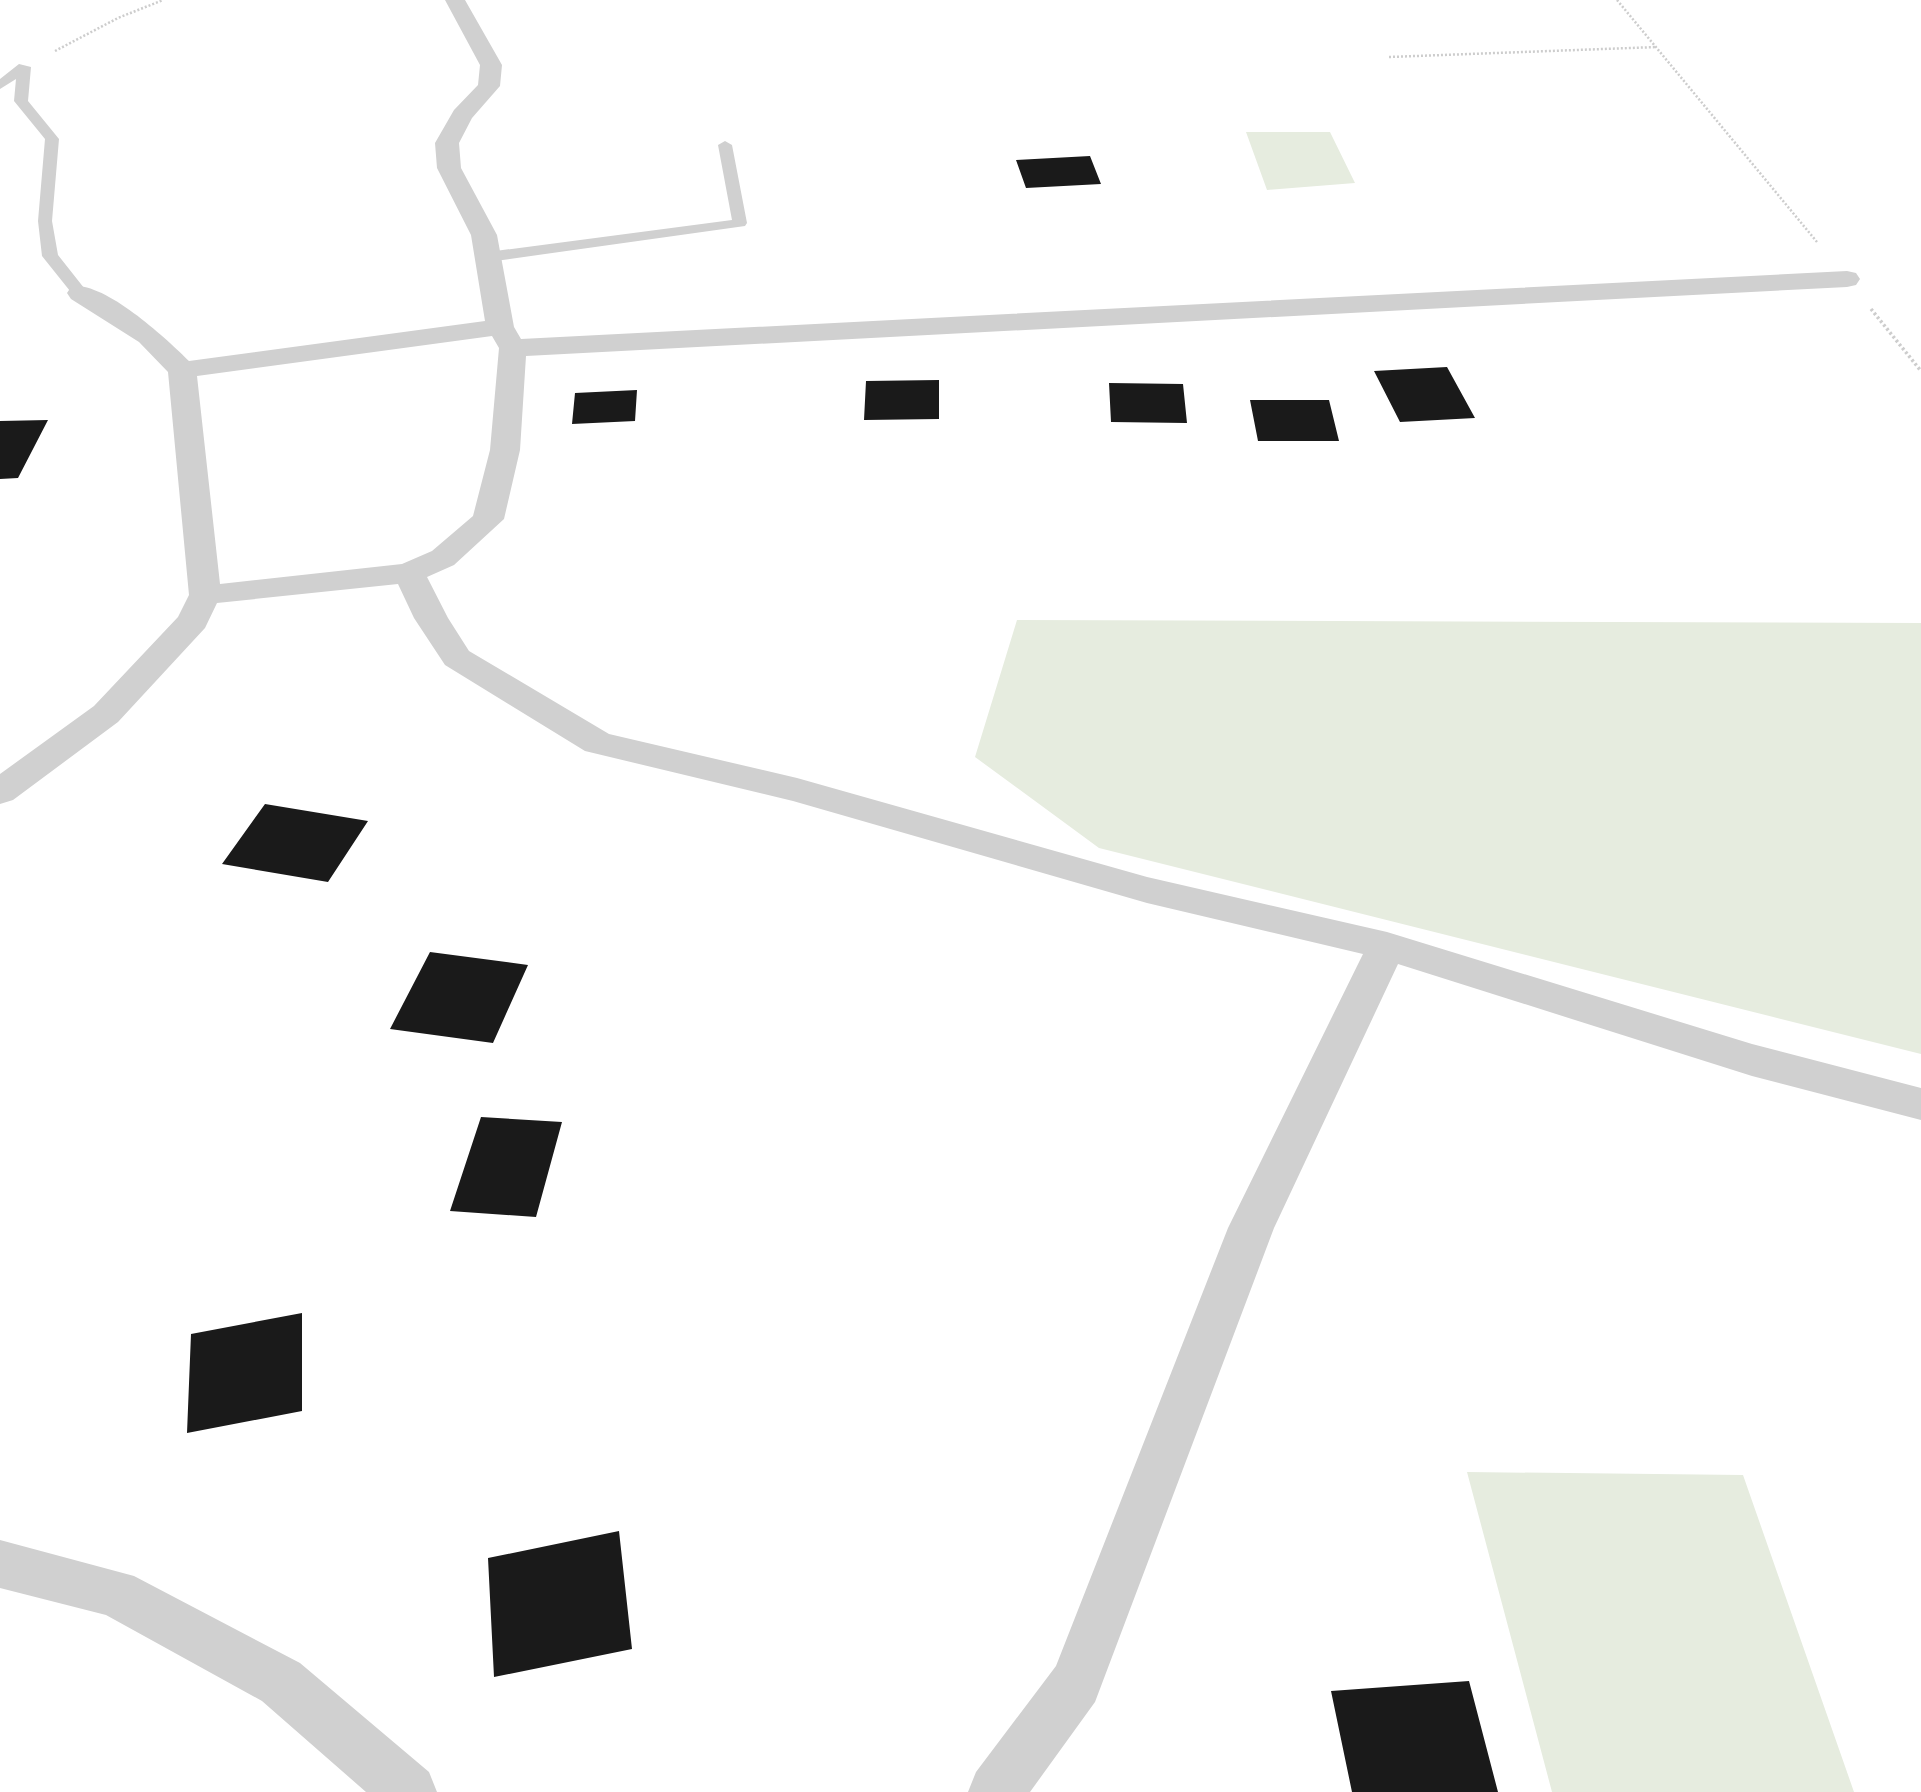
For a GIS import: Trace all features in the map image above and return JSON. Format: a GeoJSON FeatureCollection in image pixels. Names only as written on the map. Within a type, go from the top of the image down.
{"type":"FeatureCollection","features":[{"type":"Feature","properties":{"kind":"street"},"geometry":{"type":"LineString","coordinates":[[205,595],[409,573],[443,558],[488,519],[505,450],[507,338],[484,235],[449,168],[447,143],[462,115],[489,86],[491,65],[455,0]]}},
{"type":"Feature","properties":{"kind":"street"},"geometry":{"type":"LineString","coordinates":[[183,370],[507,338],[1321,309],[1847,278]]}},
{"type":"Feature","properties":{"kind":"street"},"geometry":{"type":"LineString","coordinates":[[3,788],[106,714],[193,621],[205,595],[183,370],[149,336],[80,293]]}},
{"type":"Feature","properties":{"kind":"street"},"geometry":{"type":"LineString","coordinates":[[409,573],[431,618],[457,658],[598,743],[797,790],[1147,890],[1387,946],[1752,1060],[1921,1104]]}},
{"type":"Feature","properties":{"kind":"street"},"geometry":{"type":"LineString","coordinates":[[996,1792],[1076,1683],[1251,1228],[1387,946]]}},
{"type":"Feature","properties":{"kind":"street"},"geometry":{"type":"LineString","coordinates":[[0,1564],[117,1592],[281,1682],[408,1792]]}},
{"type":"Feature","properties":{"kind":"lane"},"geometry":{"type":"LineString","coordinates":[[0,85],[24,66]]}},
{"type":"Feature","properties":{"kind":"lane"},"geometry":{"type":"LineString","coordinates":[[24,66],[21,101],[52,139],[45,221],[50,256],[80,293]]}},
{"type":"Feature","properties":{"kind":"lane"},"geometry":{"type":"LineString","coordinates":[[488,257],[740,223],[725,145]]}},
{"type":"Feature","properties":{"kind":"path"},"geometry":{"type":"LineString","coordinates":[[24,66],[118,18],[163,0]]}},
{"type":"Feature","properties":{"kind":"path"},"geometry":{"type":"LineString","coordinates":[[1617,0],[1921,371]]}},
{"type":"Feature","properties":{"kind":"path"},"geometry":{"type":"LineString","coordinates":[[1389,57],[1658,47]]}},
{"type":"Feature","properties":{"kind":"shaded area"},"geometry":{"type":"Polygon","coordinates":[[[1246,132],[1330,132],[1355,183],[1267,190],[1246,132]]]}},
{"type":"Feature","properties":{"kind":"shaded area"},"geometry":{"type":"Polygon","coordinates":[[[1017,620],[1921,623],[1921,1054],[1099,848],[975,757],[1017,620]]]}},
{"type":"Feature","properties":{"kind":"shaded area"},"geometry":{"type":"Polygon","coordinates":[[[1467,1472],[1743,1475],[1854,1792],[1552,1792],[1467,1472]]]}},
{"type":"Feature","properties":{"kind":"building"},"geometry":{"type":"Polygon","coordinates":[[[1090,156],[1101,184],[1026,188],[1016,160],[1090,156]]]}},
{"type":"Feature","properties":{"kind":"building"},"geometry":{"type":"Polygon","coordinates":[[[1447,367],[1475,418],[1400,422],[1374,371],[1447,367]]]}},
{"type":"Feature","properties":{"kind":"building"},"geometry":{"type":"Polygon","coordinates":[[[939,380],[939,419],[864,420],[866,381],[939,380]]]}},
{"type":"Feature","properties":{"kind":"building"},"geometry":{"type":"Polygon","coordinates":[[[1109,383],[1183,384],[1187,423],[1111,422],[1109,383]]]}},
{"type":"Feature","properties":{"kind":"building"},"geometry":{"type":"Polygon","coordinates":[[[637,390],[635,421],[572,424],[575,393],[637,390]]]}},
{"type":"Feature","properties":{"kind":"building"},"geometry":{"type":"Polygon","coordinates":[[[1250,400],[1329,400],[1339,441],[1258,441],[1250,400]]]}},
{"type":"Feature","properties":{"kind":"building"},"geometry":{"type":"Polygon","coordinates":[[[48,420],[18,478],[0,479],[0,421],[48,420]]]}},
{"type":"Feature","properties":{"kind":"building"},"geometry":{"type":"Polygon","coordinates":[[[265,804],[368,821],[328,882],[222,864],[265,804]]]}},
{"type":"Feature","properties":{"kind":"building"},"geometry":{"type":"Polygon","coordinates":[[[430,952],[528,965],[493,1043],[390,1029],[430,952]]]}},
{"type":"Feature","properties":{"kind":"building"},"geometry":{"type":"Polygon","coordinates":[[[481,1117],[562,1122],[536,1217],[450,1211],[481,1117]]]}},
{"type":"Feature","properties":{"kind":"building"},"geometry":{"type":"Polygon","coordinates":[[[302,1313],[302,1411],[187,1433],[191,1334],[302,1313]]]}},
{"type":"Feature","properties":{"kind":"building"},"geometry":{"type":"Polygon","coordinates":[[[619,1531],[632,1649],[494,1677],[488,1558],[619,1531]]]}},
{"type":"Feature","properties":{"kind":"building"},"geometry":{"type":"Polygon","coordinates":[[[1469,1681],[1498,1792],[1352,1792],[1331,1691],[1469,1681]]]}}]}
